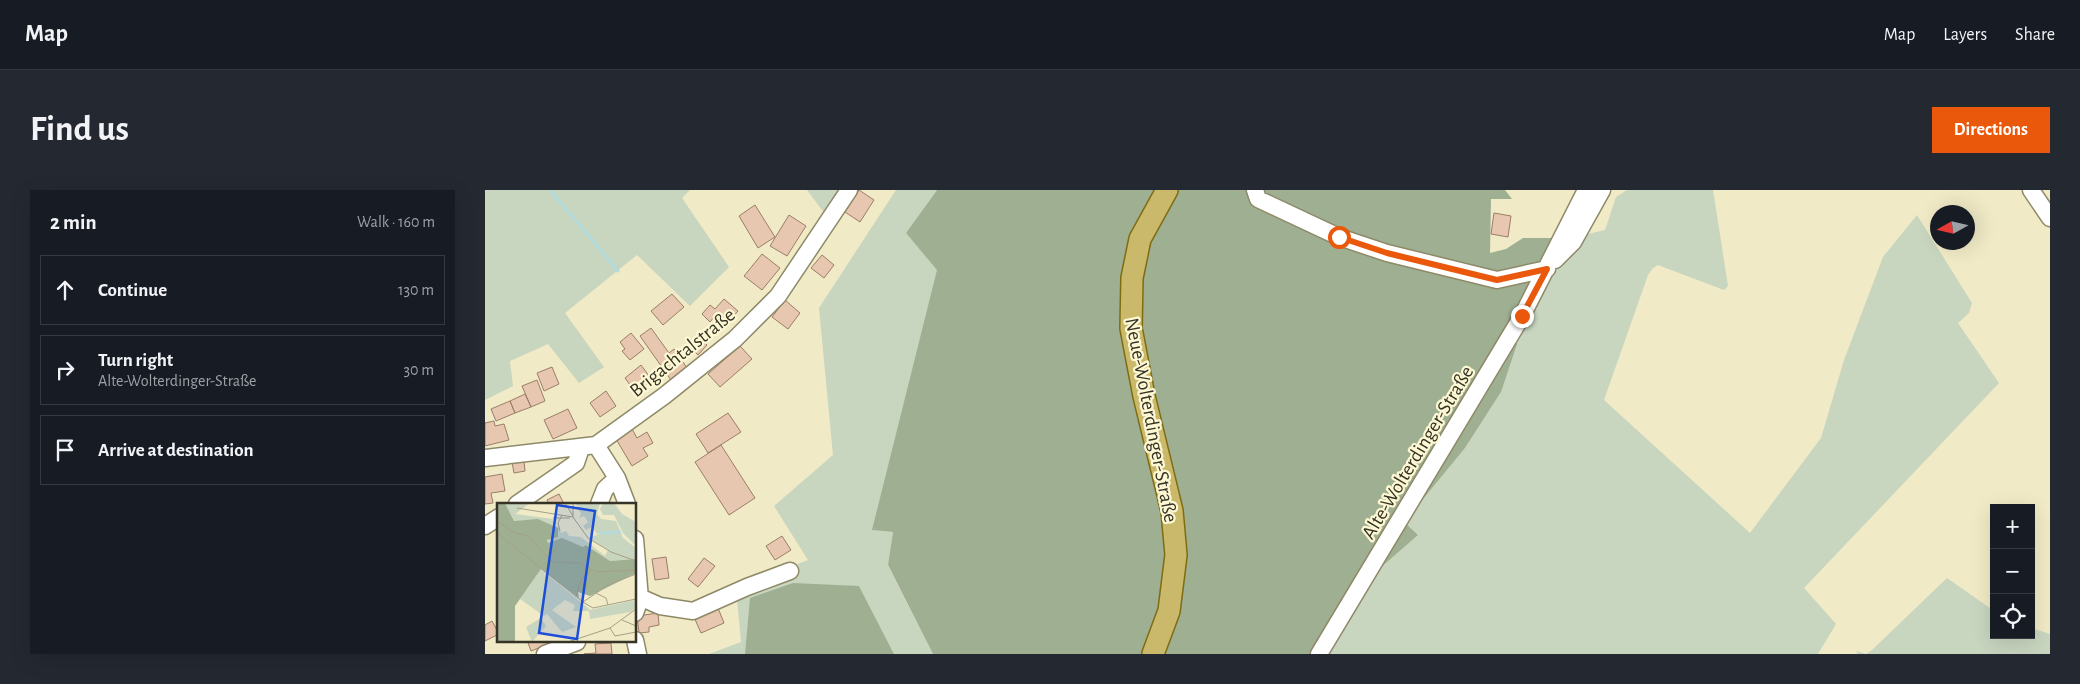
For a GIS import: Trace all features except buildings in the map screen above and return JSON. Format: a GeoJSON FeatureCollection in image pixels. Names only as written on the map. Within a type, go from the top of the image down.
{"type":"FeatureCollection","features":[{"type":"Feature","properties":{"kind":"main road","name":"Neue-Wolterdinger-Straße"},"geometry":{"type":"LineString","coordinates":[[1153,654],[1169,611],[1176,555],[1172,511],[1144,396],[1131,328],[1131,287],[1140,239],[1167,190]]}},
{"type":"Feature","properties":{"kind":"street","name":"Brigachtalstraße"},"geometry":{"type":"LineString","coordinates":[[485,458],[589,446],[664,396],[735,339],[778,296],[849,190]]}},
{"type":"Feature","properties":{"kind":"street"},"geometry":{"type":"LineString","coordinates":[[1255,190],[1258,199],[1339,237],[1387,253],[1497,280],[1547,269]]}},
{"type":"Feature","properties":{"kind":"street","name":"Alte-Wolterdinger-Straße"},"geometry":{"type":"LineString","coordinates":[[1319,654],[1513,332],[1586,190]]}},
{"type":"Feature","properties":{"kind":"street","name":"Alte-Wolterdinger-Straße"},"geometry":{"type":"LineString","coordinates":[[1547,269],[1573,242],[1602,190]]}},
{"type":"Feature","properties":{"kind":"street"},"geometry":{"type":"LineString","coordinates":[[2031,190],[2050,218]]}},
{"type":"Feature","properties":{"kind":"street"},"geometry":{"type":"LineString","coordinates":[[518,503],[576,464],[589,446],[617,478],[627,503]]}},
{"type":"Feature","properties":{"kind":"street"},"geometry":{"type":"LineString","coordinates":[[599,503],[605,489],[617,478]]}},
{"type":"Feature","properties":{"kind":"street"},"geometry":{"type":"LineString","coordinates":[[485,526],[497,518]]}},
{"type":"Feature","properties":{"kind":"street"},"geometry":{"type":"LineString","coordinates":[[636,570],[637,602],[693,612],[747,587],[790,571]]}},
{"type":"Feature","properties":{"kind":"street"},"geometry":{"type":"LineString","coordinates":[[545,654],[577,645]]}},
{"type":"Feature","properties":{"kind":"green space"},"geometry":{"type":"Polygon","coordinates":[[[485,190],[690,190],[682,198],[729,267],[690,306],[637,255],[565,313],[604,367],[579,383],[548,344],[510,361],[513,386],[485,400],[485,190]]]}},
{"type":"Feature","properties":{"kind":"green space"},"geometry":{"type":"Polygon","coordinates":[[[807,190],[839,190],[825,214],[807,190]]]}},
{"type":"Feature","properties":{"kind":"green space"},"geometry":{"type":"Polygon","coordinates":[[[896,190],[937,190],[906,233],[938,270],[873,530],[893,532],[888,566],[933,654],[894,654],[859,586],[747,644],[745,654],[709,654],[741,642],[736,588],[808,560],[774,506],[833,455],[819,308],[896,190]]]}},
{"type":"Feature","properties":{"kind":"green space"},"geometry":{"type":"Polygon","coordinates":[[[937,190],[1505,190],[1512,199],[1491,199],[1490,253],[1506,249],[1523,238],[1554,238],[1510,319],[1517,344],[1501,392],[1465,448],[1404,522],[1418,535],[1362,584],[1319,654],[933,654],[888,565],[893,532],[872,530],[937,270],[906,233],[937,190]]]}},
{"type":"Feature","properties":{"kind":"green space"},"geometry":{"type":"Polygon","coordinates":[[[1627,190],[1713,190],[1728,286],[1724,290],[1658,265],[1653,268],[1648,275],[1604,400],[1750,533],[1821,438],[1844,360],[1883,257],[1917,215],[1930,236],[1930,250],[1939,250],[1972,303],[1969,313],[1958,323],[1999,383],[1804,588],[1836,624],[1818,654],[1319,654],[1362,584],[1418,535],[1403,522],[1465,448],[1501,392],[1513,332],[1547,269],[1588,234],[1605,230],[1616,197],[1627,190]]]}},
{"type":"Feature","properties":{"kind":"green space"},"geometry":{"type":"Polygon","coordinates":[[[1947,578],[1990,608],[1990,639],[2035,639],[2035,629],[2050,634],[2050,654],[1866,654],[1947,578]]]}},
{"type":"Feature","properties":{"kind":"green space"},"geometry":{"type":"Polygon","coordinates":[[[793,583],[859,586],[894,654],[745,654],[750,598],[793,583]]]}},
{"type":"Feature","properties":{"kind":"waterway"},"geometry":{"type":"LineString","coordinates":[[550,190],[618,271]]}},
{"type":"Feature","properties":{"kind":"route"},"geometry":{"type":"LineString","coordinates":[[1339,237],[1387,253],[1497,280],[1547,269],[1522,316]]}}]}
